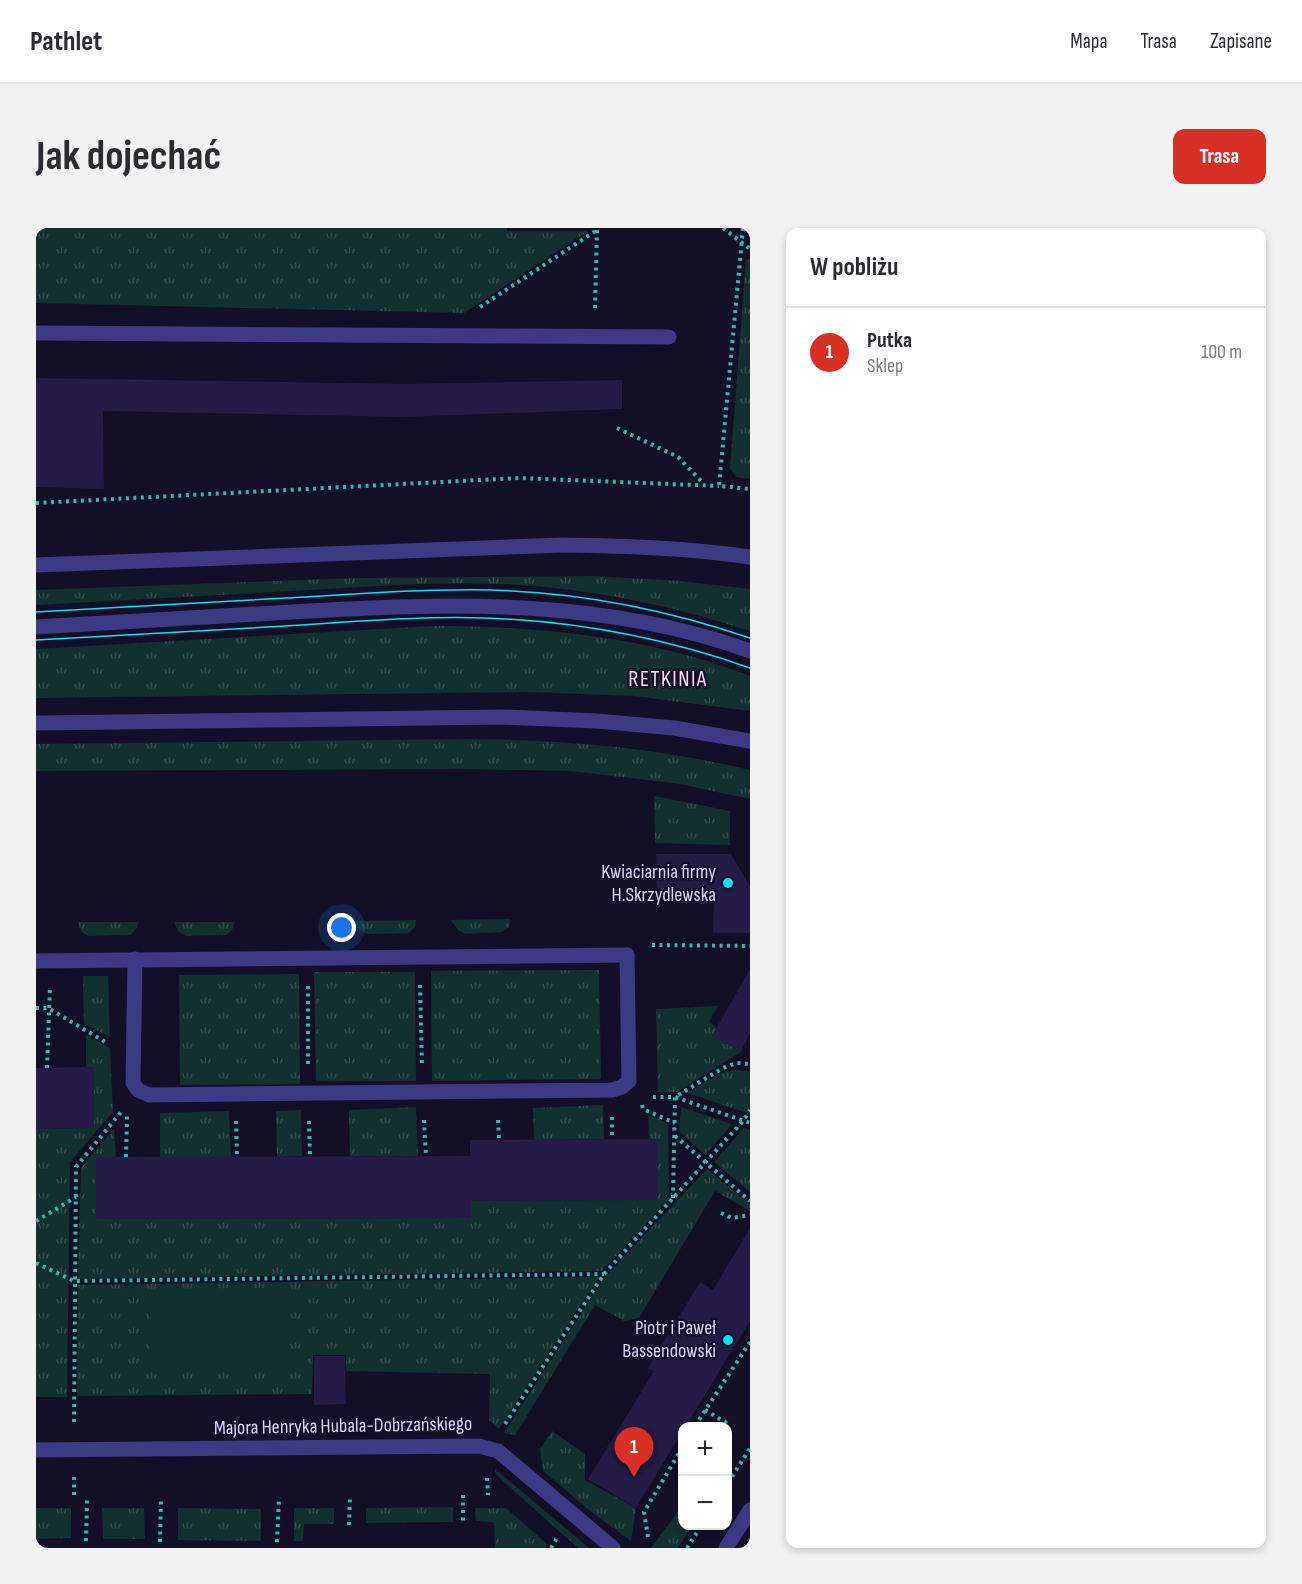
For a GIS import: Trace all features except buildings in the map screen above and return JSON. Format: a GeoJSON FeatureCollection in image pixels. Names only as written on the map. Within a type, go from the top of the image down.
{"type":"FeatureCollection","features":[{"type":"Feature","properties":{"kind":"street"},"geometry":{"type":"LineString","coordinates":[[36,333],[669,337]]}},
{"type":"Feature","properties":{"kind":"street"},"geometry":{"type":"LineString","coordinates":[[36,565],[563,545],[633,546],[750,557]]}},
{"type":"Feature","properties":{"kind":"street"},"geometry":{"type":"LineString","coordinates":[[36,627],[397,606],[485,605],[563,611],[625,620],[685,632],[750,651]]}},
{"type":"Feature","properties":{"kind":"street"},"geometry":{"type":"LineString","coordinates":[[36,723],[505,717],[597,721],[674,728],[750,741]]}},
{"type":"Feature","properties":{"kind":"street"},"geometry":{"type":"LineString","coordinates":[[36,961],[135,959],[627,955],[629,1081],[622,1087],[612,1090],[149,1095],[138,1090],[133,1083],[135,959]]}},
{"type":"Feature","properties":{"kind":"street","name":"Majora Henryka Hubala-Dobrzańskiego"},"geometry":{"type":"LineString","coordinates":[[36,1450],[479,1446],[492,1448],[614,1548]]}},
{"type":"Feature","properties":{"kind":"street"},"geometry":{"type":"LineString","coordinates":[[726,1548],[750,1510]]}},
{"type":"Feature","properties":{"kind":"path"},"geometry":{"type":"LineString","coordinates":[[723,228],[750,249]]}},
{"type":"Feature","properties":{"kind":"path"},"geometry":{"type":"LineString","coordinates":[[719,486],[743,228]]}},
{"type":"Feature","properties":{"kind":"path"},"geometry":{"type":"LineString","coordinates":[[436,336],[597,229]]}},
{"type":"Feature","properties":{"kind":"path"},"geometry":{"type":"LineString","coordinates":[[594,337],[597,229]]}},
{"type":"Feature","properties":{"kind":"path"},"geometry":{"type":"LineString","coordinates":[[617,428],[678,457],[704,485]]}},
{"type":"Feature","properties":{"kind":"path"},"geometry":{"type":"LineString","coordinates":[[36,503],[519,478],[704,485],[750,489]]}},
{"type":"Feature","properties":{"kind":"path"},"geometry":{"type":"LineString","coordinates":[[650,945],[750,946]]}},
{"type":"Feature","properties":{"kind":"path"},"geometry":{"type":"LineString","coordinates":[[419,957],[426,1156]]}},
{"type":"Feature","properties":{"kind":"path"},"geometry":{"type":"LineString","coordinates":[[308,958],[308,1092]]}},
{"type":"Feature","properties":{"kind":"path"},"geometry":{"type":"LineString","coordinates":[[36,1008],[48,1008],[134,1060]]}},
{"type":"Feature","properties":{"kind":"path"},"geometry":{"type":"LineString","coordinates":[[47,1068],[48,1008]]}},
{"type":"Feature","properties":{"kind":"path"},"geometry":{"type":"LineString","coordinates":[[675,1097],[723,1068],[736,1064],[750,1064]]}},
{"type":"Feature","properties":{"kind":"path"},"geometry":{"type":"LineString","coordinates":[[622,1087],[640,1097],[675,1097],[750,1123]]}},
{"type":"Feature","properties":{"kind":"path"},"geometry":{"type":"LineString","coordinates":[[74,1499],[76,1167],[138,1090]]}},
{"type":"Feature","properties":{"kind":"path"},"geometry":{"type":"LineString","coordinates":[[640,1097],[643,1109],[675,1123]]}},
{"type":"Feature","properties":{"kind":"path"},"geometry":{"type":"LineString","coordinates":[[673,1198],[675,1097]]}},
{"type":"Feature","properties":{"kind":"path"},"geometry":{"type":"LineString","coordinates":[[126,1157],[127,1103]]}},
{"type":"Feature","properties":{"kind":"path"},"geometry":{"type":"LineString","coordinates":[[488,1495],[485,1464],[492,1448],[604,1274],[750,1110]]}},
{"type":"Feature","properties":{"kind":"path"},"geometry":{"type":"LineString","coordinates":[[675,1135],[750,1201]]}},
{"type":"Feature","properties":{"kind":"path"},"geometry":{"type":"LineString","coordinates":[[36,1221],[76,1197]]}},
{"type":"Feature","properties":{"kind":"path"},"geometry":{"type":"LineString","coordinates":[[721,1213],[732,1218],[750,1215]]}},
{"type":"Feature","properties":{"kind":"path"},"geometry":{"type":"LineString","coordinates":[[36,1263],[74,1281],[604,1274]]}},
{"type":"Feature","properties":{"kind":"path"},"geometry":{"type":"LineString","coordinates":[[698,1422],[750,1342]]}},
{"type":"Feature","properties":{"kind":"path"},"geometry":{"type":"LineString","coordinates":[[705,1410],[725,1422]]}},
{"type":"Feature","properties":{"kind":"path"},"geometry":{"type":"LineString","coordinates":[[732,1477],[750,1448]]}},
{"type":"Feature","properties":{"kind":"path"},"geometry":{"type":"LineString","coordinates":[[648,1538],[644,1512],[678,1455]]}},
{"type":"Feature","properties":{"kind":"path"},"geometry":{"type":"LineString","coordinates":[[463,1496],[464,1524]]}},
{"type":"Feature","properties":{"kind":"path"},"geometry":{"type":"LineString","coordinates":[[277,1542],[279,1497]]}},
{"type":"Feature","properties":{"kind":"path"},"geometry":{"type":"LineString","coordinates":[[349,1526],[350,1497]]}},
{"type":"Feature","properties":{"kind":"path"},"geometry":{"type":"LineString","coordinates":[[160,1542],[161,1498]]}},
{"type":"Feature","properties":{"kind":"path"},"geometry":{"type":"LineString","coordinates":[[86,1541],[87,1499]]}},
{"type":"Feature","properties":{"kind":"path"},"geometry":{"type":"LineString","coordinates":[[687,1548],[698,1530]]}},
{"type":"Feature","properties":{"kind":"path"},"geometry":{"type":"LineString","coordinates":[[551,1548],[557,1539]]}},
{"type":"Feature","properties":{"kind":"green space"},"geometry":{"type":"Polygon","coordinates":[[[36,228],[507,228],[507,231],[588,231],[464,313],[36,303],[36,228]]]}},
{"type":"Feature","properties":{"kind":"green space"},"geometry":{"type":"Polygon","coordinates":[[[750,259],[750,479],[736,477],[730,468],[746,260],[750,259]]]}},
{"type":"Feature","properties":{"kind":"green space"},"geometry":{"type":"Polygon","coordinates":[[[592,576],[681,581],[750,589],[750,631],[690,613],[629,599],[567,589],[505,584],[398,585],[36,605],[36,590],[356,578],[592,576]]]}},
{"type":"Feature","properties":{"kind":"green space"},"geometry":{"type":"Polygon","coordinates":[[[432,626],[512,628],[593,636],[673,652],[750,676],[750,711],[634,696],[529,692],[36,698],[36,649],[432,626]]]}},
{"type":"Feature","properties":{"kind":"green space"},"geometry":{"type":"Polygon","coordinates":[[[471,739],[577,743],[715,762],[750,770],[750,799],[680,784],[571,771],[460,769],[36,771],[36,744],[471,739]]]}},
{"type":"Feature","properties":{"kind":"green space"},"geometry":{"type":"Polygon","coordinates":[[[654,796],[730,811],[730,845],[655,843],[654,796]]]}},
{"type":"Feature","properties":{"kind":"green space"},"geometry":{"type":"Polygon","coordinates":[[[511,919],[509,927],[502,932],[465,934],[458,930],[451,920],[511,919]]]}},
{"type":"Feature","properties":{"kind":"green space"},"geometry":{"type":"Polygon","coordinates":[[[416,920],[415,927],[409,933],[367,934],[357,928],[354,921],[416,920]]]}},
{"type":"Feature","properties":{"kind":"green space"},"geometry":{"type":"Polygon","coordinates":[[[78,922],[139,922],[130,935],[88,936],[81,931],[78,922]]]}},
{"type":"Feature","properties":{"kind":"green space"},"geometry":{"type":"Polygon","coordinates":[[[174,922],[235,922],[232,930],[226,935],[186,936],[178,931],[174,922]]]}},
{"type":"Feature","properties":{"kind":"green space"},"geometry":{"type":"Polygon","coordinates":[[[599,970],[601,1079],[432,1081],[431,971],[599,970]]]}},
{"type":"Feature","properties":{"kind":"green space"},"geometry":{"type":"Polygon","coordinates":[[[314,972],[415,972],[416,1081],[316,1081],[314,972]]]}},
{"type":"Feature","properties":{"kind":"green space"},"geometry":{"type":"Polygon","coordinates":[[[299,974],[300,1084],[180,1085],[179,975],[299,974]]]}},
{"type":"Feature","properties":{"kind":"green space"},"geometry":{"type":"Polygon","coordinates":[[[83,976],[108,976],[110,1037],[84,1024],[83,976]]]}},
{"type":"Feature","properties":{"kind":"green space"},"geometry":{"type":"Polygon","coordinates":[[[718,1006],[709,1021],[741,1052],[677,1092],[658,1092],[656,1009],[718,1006]]]}},
{"type":"Feature","properties":{"kind":"green space"},"geometry":{"type":"Polygon","coordinates":[[[86,1035],[110,1048],[113,1112],[70,1162],[67,1397],[36,1397],[36,1129],[94,1128],[94,1067],[86,1067],[86,1035]]]}},
{"type":"Feature","properties":{"kind":"green space"},"geometry":{"type":"Polygon","coordinates":[[[735,1070],[750,1071],[750,1114],[687,1093],[720,1073],[735,1070]]]}},
{"type":"Feature","properties":{"kind":"green space"},"geometry":{"type":"Polygon","coordinates":[[[603,1105],[604,1139],[534,1140],[533,1108],[603,1105]]]}},
{"type":"Feature","properties":{"kind":"green space"},"geometry":{"type":"Polygon","coordinates":[[[416,1107],[418,1156],[350,1156],[349,1110],[416,1107]]]}},
{"type":"Feature","properties":{"kind":"green space"},"geometry":{"type":"Polygon","coordinates":[[[681,1107],[732,1124],[705,1155],[679,1131],[681,1107]]]}},
{"type":"Feature","properties":{"kind":"green space"},"geometry":{"type":"Polygon","coordinates":[[[301,1110],[302,1156],[277,1157],[276,1111],[301,1110]]]}},
{"type":"Feature","properties":{"kind":"green space"},"geometry":{"type":"Polygon","coordinates":[[[229,1111],[231,1157],[160,1157],[160,1113],[229,1111]]]}},
{"type":"Feature","properties":{"kind":"green space"},"geometry":{"type":"Polygon","coordinates":[[[648,1115],[668,1125],[669,1199],[602,1271],[78,1279],[81,1168],[114,1129],[116,1157],[96,1158],[97,1219],[470,1218],[471,1201],[649,1139],[648,1115]]]}},
{"type":"Feature","properties":{"kind":"green space"},"geometry":{"type":"Polygon","coordinates":[[[744,1128],[750,1130],[750,1192],[714,1162],[744,1128]]]}},
{"type":"Feature","properties":{"kind":"green space"},"geometry":{"type":"Polygon","coordinates":[[[707,1169],[750,1205],[750,1211],[715,1191],[639,1318],[624,1321],[595,1305],[515,1435],[504,1433],[605,1277],[707,1169]]]}},
{"type":"Feature","properties":{"kind":"green space"},"geometry":{"type":"Polygon","coordinates":[[[599,1277],[499,1429],[489,1420],[490,1374],[346,1371],[346,1355],[313,1355],[312,1394],[77,1396],[78,1285],[599,1277]]]}},
{"type":"Feature","properties":{"kind":"green space"},"geometry":{"type":"Polygon","coordinates":[[[288,1288],[288,1369],[150,1370],[151,1289],[288,1288]]]}},
{"type":"Feature","properties":{"kind":"green space"},"geometry":{"type":"Polygon","coordinates":[[[552,1431],[585,1454],[585,1480],[636,1508],[631,1541],[589,1510],[543,1471],[540,1449],[552,1431]]]}},
{"type":"Feature","properties":{"kind":"green space"},"geometry":{"type":"Polygon","coordinates":[[[495,1469],[589,1548],[578,1548],[495,1474],[495,1469]]]}},
{"type":"Feature","properties":{"kind":"green space"},"geometry":{"type":"Polygon","coordinates":[[[453,1507],[453,1522],[366,1523],[366,1508],[453,1507]]]}},
{"type":"Feature","properties":{"kind":"green space"},"geometry":{"type":"Polygon","coordinates":[[[36,1508],[71,1508],[71,1538],[36,1539],[36,1508]]]}},
{"type":"Feature","properties":{"kind":"green space"},"geometry":{"type":"Polygon","coordinates":[[[102,1508],[144,1508],[145,1539],[103,1539],[102,1508]]]}},
{"type":"Feature","properties":{"kind":"green space"},"geometry":{"type":"Polygon","coordinates":[[[178,1508],[261,1509],[261,1541],[178,1540],[178,1508]]]}},
{"type":"Feature","properties":{"kind":"green space"},"geometry":{"type":"Polygon","coordinates":[[[294,1508],[334,1508],[334,1524],[304,1524],[303,1541],[294,1541],[294,1508]]]}},
{"type":"Feature","properties":{"kind":"green space"},"geometry":{"type":"Polygon","coordinates":[[[475,1508],[506,1508],[547,1544],[545,1548],[495,1548],[494,1522],[476,1521],[475,1508]]]}},
{"type":"Feature","properties":{"kind":"green space"},"geometry":{"type":"Polygon","coordinates":[[[678,1511],[678,1530],[689,1530],[678,1548],[651,1548],[678,1511]]]}},
{"type":"Feature","properties":{"kind":"tram line"},"geometry":{"type":"LineString","coordinates":[[36,612],[391,592],[492,590],[604,601],[678,617],[750,638]]}},
{"type":"Feature","properties":{"kind":"tram line"},"geometry":{"type":"LineString","coordinates":[[36,640],[384,620],[484,618],[552,623],[619,633],[685,648],[750,668]]}},
{"type":"Feature","properties":{"kind":"place","name":"Kwiaciarnia firmy H.Skrzydlewska"},"geometry":{"type":"Point","coordinates":[728,883]}},
{"type":"Feature","properties":{"kind":"place","name":"Piotr i Paweł Bassendowski"},"geometry":{"type":"Point","coordinates":[728,1340]}},
{"type":"Feature","properties":{"kind":"place","name":"Putka"},"geometry":{"type":"Point","coordinates":[634,1477]}},
{"type":"Feature","properties":{"kind":"district","name":"RETKINIA"},"geometry":{"type":"Point","coordinates":[668,679]}}]}
